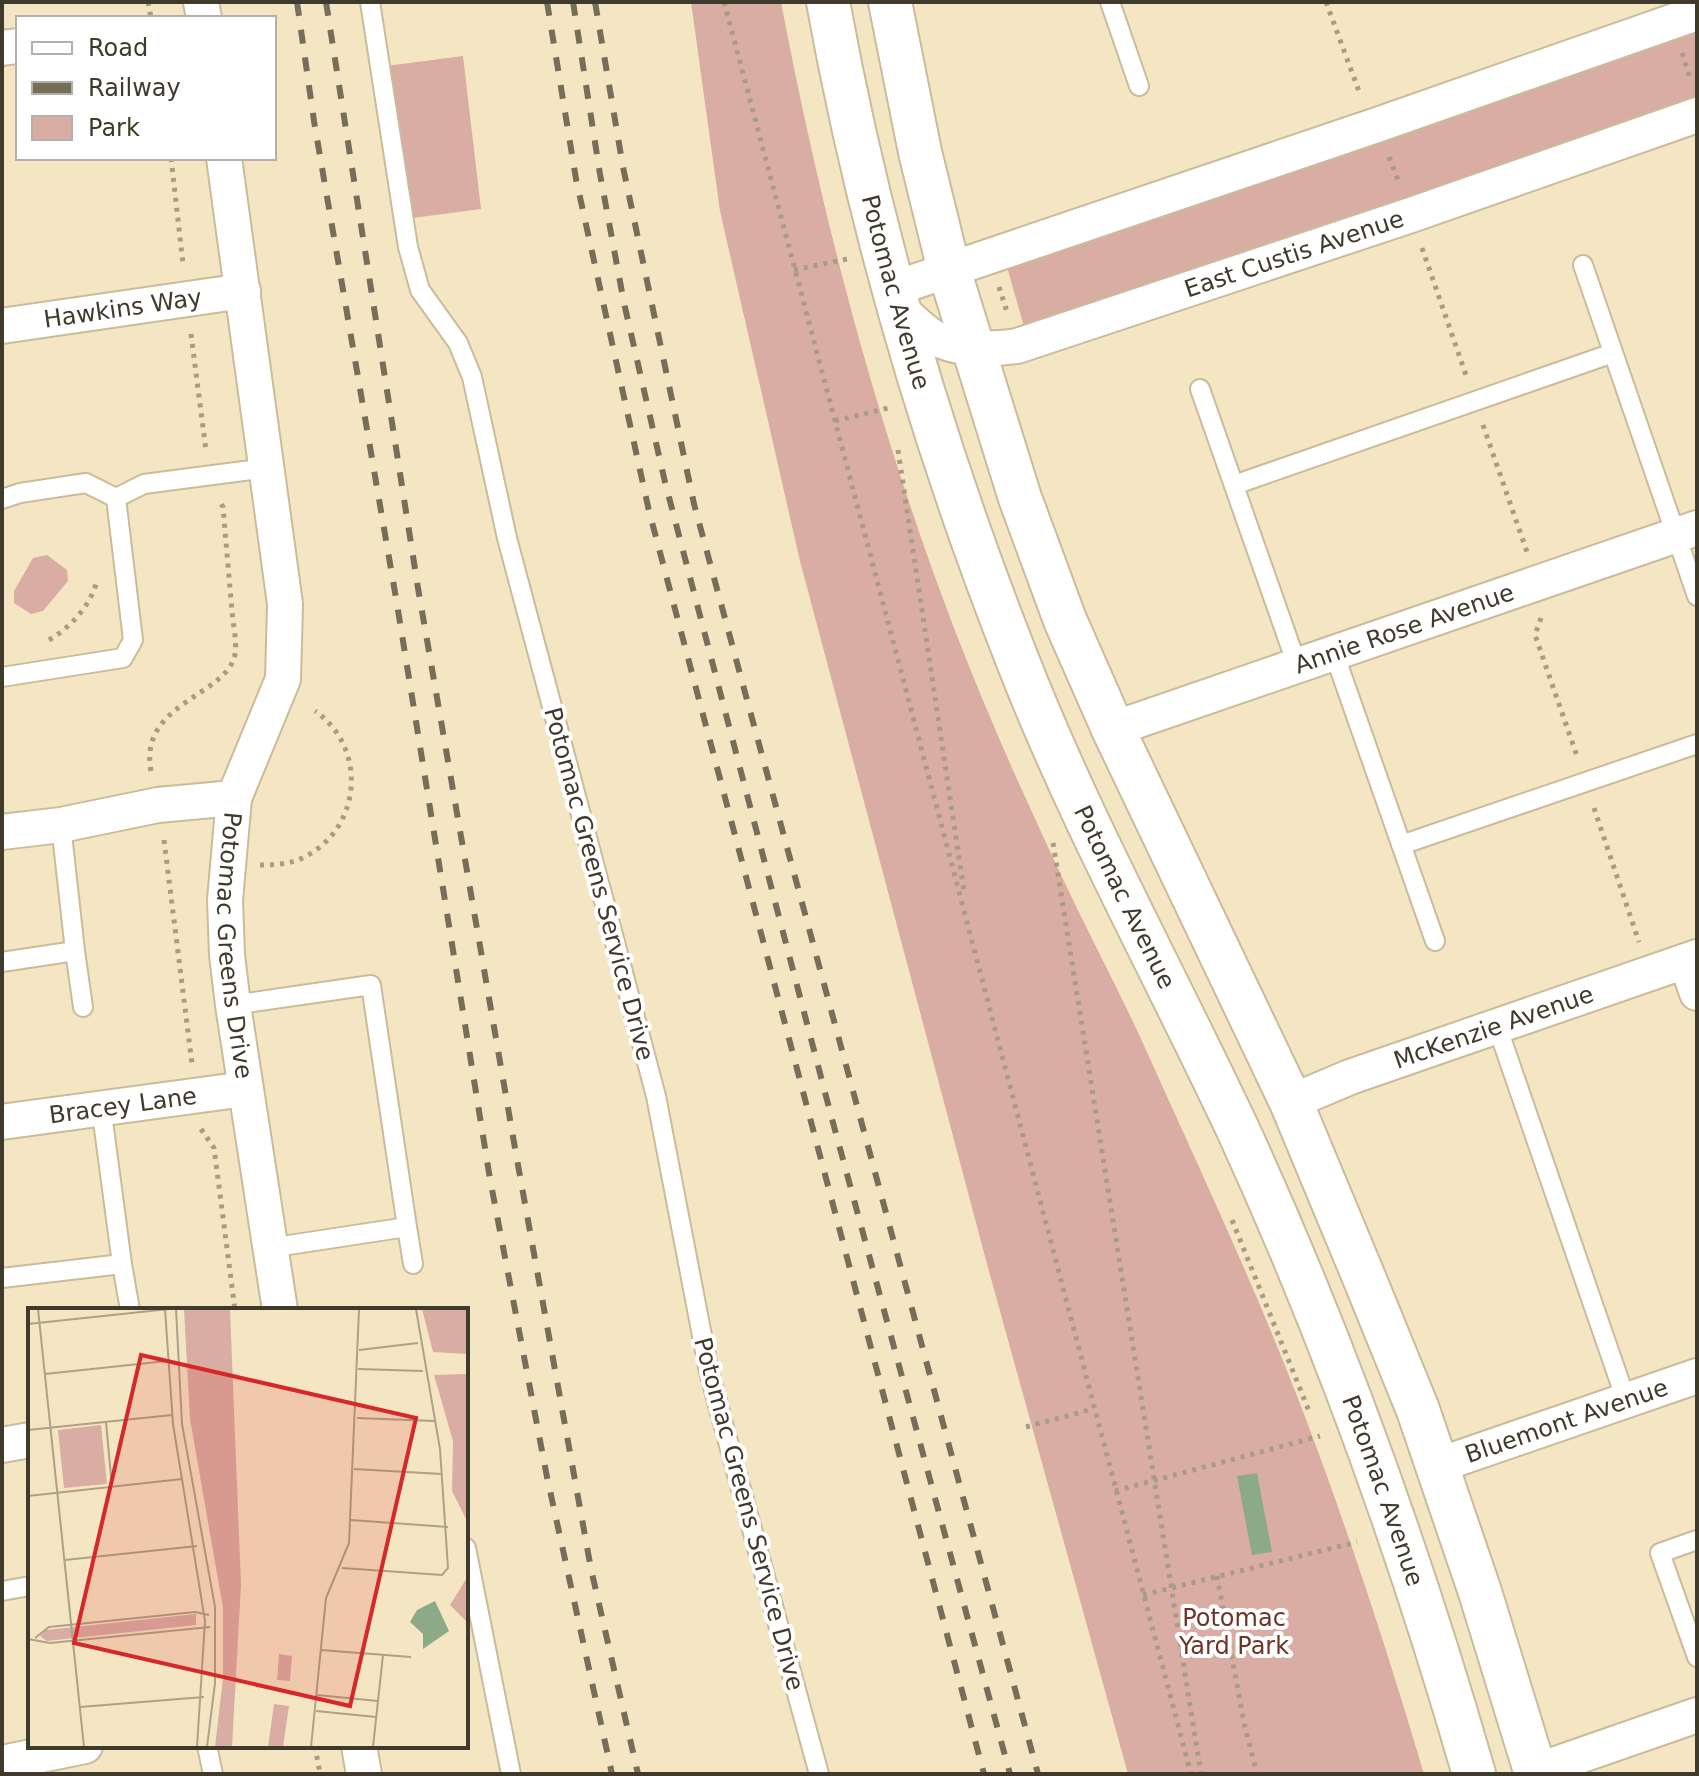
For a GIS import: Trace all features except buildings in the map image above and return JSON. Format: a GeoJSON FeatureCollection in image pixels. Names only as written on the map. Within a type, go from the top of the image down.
{"type":"FeatureCollection","features":[{"type":"Feature","properties":{"kind":"street","name":"Potomac Avenue"},"geometry":{"type":"LineString","coordinates":[[828,2],[877,236],[949,474],[1018,663],[1087,821],[1240,1134],[1361,1425],[1425,1612],[1474,1774]]}},
{"type":"Feature","properties":{"kind":"street"},"geometry":{"type":"LineString","coordinates":[[890,2],[912,115],[949,270],[1020,498],[1065,620],[1113,729],[1291,1102],[1418,1410],[1480,1592],[1536,1773],[1697,1715]]}},
{"type":"Feature","properties":{"kind":"street"},"geometry":{"type":"LineString","coordinates":[[895,298],[949,270],[1697,13]]}},
{"type":"Feature","properties":{"kind":"street","name":"East Custis Avenue"},"geometry":{"type":"LineString","coordinates":[[895,298],[928,335],[974,349],[1030,343],[1411,215],[1695,101]]}},
{"type":"Feature","properties":{"kind":"street","name":"Potomac Greens Drive"},"geometry":{"type":"LineString","coordinates":[[224,160],[285,604],[283,679],[234,798],[225,900],[233,1005],[280,1308]]}},
{"type":"Feature","properties":{"kind":"street","name":"Hawkins Way"},"geometry":{"type":"LineString","coordinates":[[2,326],[243,291]]}},
{"type":"Feature","properties":{"kind":"street","name":"Annie Rose Avenue"},"geometry":{"type":"LineString","coordinates":[[1113,729],[1686,532]]}},
{"type":"Feature","properties":{"kind":"street"},"geometry":{"type":"LineString","coordinates":[[2,832],[61,825],[158,805],[234,798]]}},
{"type":"Feature","properties":{"kind":"street"},"geometry":{"type":"LineString","coordinates":[[1692,959],[1697,993]]}},
{"type":"Feature","properties":{"kind":"street","name":"McKenzie Avenue"},"geometry":{"type":"LineString","coordinates":[[1291,1102],[1350,1077],[1692,959]]}},
{"type":"Feature","properties":{"kind":"street","name":"Bracey Lane"},"geometry":{"type":"LineString","coordinates":[[2,1122],[101,1106],[245,1089]]}},
{"type":"Feature","properties":{"kind":"street","name":"Bluemont Avenue"},"geometry":{"type":"LineString","coordinates":[[1436,1466],[1697,1376]]}},
{"type":"Feature","properties":{"kind":"street"},"geometry":{"type":"LineString","coordinates":[[2,1445],[28,1440]]}},
{"type":"Feature","properties":{"kind":"street"},"geometry":{"type":"LineString","coordinates":[[2,1763],[75,1748]]}},
{"type":"Feature","properties":{"kind":"street"},"geometry":{"type":"LineString","coordinates":[[359,1748],[364,1774]]}},
{"type":"Feature","properties":{"kind":"lane","name":"Potomac Greens Service Drive"},"geometry":{"type":"LineString","coordinates":[[370,2],[408,247],[420,290],[458,343],[472,377],[507,538],[656,1096],[709,1372],[819,1774]]}},
{"type":"Feature","properties":{"kind":"lane"},"geometry":{"type":"LineString","coordinates":[[1110,2],[1139,86]]}},
{"type":"Feature","properties":{"kind":"lane"},"geometry":{"type":"LineString","coordinates":[[1583,265],[1613,353],[1686,532],[1697,596]]}},
{"type":"Feature","properties":{"kind":"lane"},"geometry":{"type":"LineString","coordinates":[[1234,485],[1613,353]]}},
{"type":"Feature","properties":{"kind":"lane"},"geometry":{"type":"LineString","coordinates":[[1200,389],[1297,665]]}},
{"type":"Feature","properties":{"kind":"lane"},"geometry":{"type":"LineString","coordinates":[[116,498],[144,484],[267,468]]}},
{"type":"Feature","properties":{"kind":"lane"},"geometry":{"type":"LineString","coordinates":[[2,499],[20,493],[86,483],[116,498]]}},
{"type":"Feature","properties":{"kind":"lane"},"geometry":{"type":"LineString","coordinates":[[2,677],[123,658],[133,640],[116,498]]}},
{"type":"Feature","properties":{"kind":"lane"},"geometry":{"type":"LineString","coordinates":[[1334,653],[1435,941]]}},
{"type":"Feature","properties":{"kind":"lane"},"geometry":{"type":"LineString","coordinates":[[1401,845],[1697,744]]}},
{"type":"Feature","properties":{"kind":"lane"},"geometry":{"type":"LineString","coordinates":[[61,825],[83,1007]]}},
{"type":"Feature","properties":{"kind":"lane"},"geometry":{"type":"LineString","coordinates":[[2,962],[75,951]]}},
{"type":"Feature","properties":{"kind":"lane"},"geometry":{"type":"LineString","coordinates":[[233,1005],[371,985],[413,1264]]}},
{"type":"Feature","properties":{"kind":"lane"},"geometry":{"type":"LineString","coordinates":[[1497,1026],[1626,1400]]}},
{"type":"Feature","properties":{"kind":"lane"},"geometry":{"type":"LineString","coordinates":[[101,1106],[130,1308]]}},
{"type":"Feature","properties":{"kind":"lane"},"geometry":{"type":"LineString","coordinates":[[269,1248],[407,1227]]}},
{"type":"Feature","properties":{"kind":"lane"},"geometry":{"type":"LineString","coordinates":[[2,1278],[122,1264]]}},
{"type":"Feature","properties":{"kind":"lane"},"geometry":{"type":"LineString","coordinates":[[1697,1540],[1660,1553],[1697,1657]]}},
{"type":"Feature","properties":{"kind":"lane"},"geometry":{"type":"LineString","coordinates":[[468,1558],[511,1774]]}},
{"type":"Feature","properties":{"kind":"lane"},"geometry":{"type":"LineString","coordinates":[[2,1591],[28,1586]]}},
{"type":"Feature","properties":{"kind":"lane"},"geometry":{"type":"LineString","coordinates":[[207,1748],[213,1774]]}},
{"type":"Feature","properties":{"kind":"path"},"geometry":{"type":"LineString","coordinates":[[724,2],[968,918],[1093,1409],[1191,1774]]}},
{"type":"Feature","properties":{"kind":"path"},"geometry":{"type":"LineString","coordinates":[[1326,2],[1361,95]]}},
{"type":"Feature","properties":{"kind":"path"},"geometry":{"type":"LineString","coordinates":[[1677,41],[1695,101]]}},
{"type":"Feature","properties":{"kind":"path"},"geometry":{"type":"LineString","coordinates":[[1385,145],[1405,197]]}},
{"type":"Feature","properties":{"kind":"path"},"geometry":{"type":"LineString","coordinates":[[171,160],[211,476],[223,507],[235,656],[220,679],[182,704],[155,734],[149,758],[167,855],[200,1127],[214,1148],[235,1308]]}},
{"type":"Feature","properties":{"kind":"path"},"geometry":{"type":"LineString","coordinates":[[794,270],[843,258],[853,259]]}},
{"type":"Feature","properties":{"kind":"path"},"geometry":{"type":"LineString","coordinates":[[996,277],[1009,321]]}},
{"type":"Feature","properties":{"kind":"path"},"geometry":{"type":"LineString","coordinates":[[835,421],[895,406]]}},
{"type":"Feature","properties":{"kind":"path"},"geometry":{"type":"LineString","coordinates":[[898,445],[968,918]]}},
{"type":"Feature","properties":{"kind":"path"},"geometry":{"type":"LineString","coordinates":[[44,644],[68,628],[85,606],[97,584],[96,571]]}},
{"type":"Feature","properties":{"kind":"path"},"geometry":{"type":"LineString","coordinates":[[259,865],[281,865],[307,857],[328,841],[344,818],[352,793],[352,767],[343,741],[327,719],[315,711]]}},
{"type":"Feature","properties":{"kind":"path"},"geometry":{"type":"LineString","coordinates":[[1052,834],[1201,1774]]}},
{"type":"Feature","properties":{"kind":"path"},"geometry":{"type":"LineString","coordinates":[[1026,1427],[1093,1409]]}},
{"type":"Feature","properties":{"kind":"path"},"geometry":{"type":"LineString","coordinates":[[1115,1491],[1320,1436]]}},
{"type":"Feature","properties":{"kind":"path"},"geometry":{"type":"LineString","coordinates":[[1143,1595],[1357,1542]]}},
{"type":"Feature","properties":{"kind":"path"},"geometry":{"type":"LineString","coordinates":[[1217,1576],[1244,1723],[1257,1774]]}},
{"type":"Feature","properties":{"kind":"path"},"geometry":{"type":"LineString","coordinates":[[315,1748],[320,1774]]}},
{"type":"Feature","properties":{"kind":"green space","name":"Potomac Yard Park"},"geometry":{"type":"Polygon","coordinates":[[[691,2],[781,2],[815,162],[854,321],[927,556],[1012,769],[1141,1039],[1279,1351],[1348,1536],[1424,1774],[1128,1774],[987,1264],[800,561],[720,211],[691,2]]]}},
{"type":"Feature","properties":{"kind":"green space"},"geometry":{"type":"Polygon","coordinates":[[[1697,29],[1697,99],[1025,330],[1007,267],[1697,29]]]}},
{"type":"Feature","properties":{"kind":"green space"},"geometry":{"type":"Polygon","coordinates":[[[463,56],[481,209],[405,219],[386,66],[463,56]]]}},
{"type":"Feature","properties":{"kind":"green space"},"geometry":{"type":"Polygon","coordinates":[[[47,555],[67,570],[68,581],[43,611],[31,614],[14,603],[14,591],[33,558],[47,555]]]}},
{"type":"Feature","properties":{"kind":"shaded area"},"geometry":{"type":"Polygon","coordinates":[[[1257,1473],[1272,1552],[1252,1555],[1237,1476],[1257,1473]]]}},
{"type":"Feature","properties":{"kind":"railway"},"geometry":{"type":"LineString","coordinates":[[297,2],[314,121],[397,604],[490,1179],[547,1477],[612,1774]]}},
{"type":"Feature","properties":{"kind":"railway"},"geometry":{"type":"LineString","coordinates":[[326,2],[418,588],[516,1154],[591,1569],[638,1774]]}},
{"type":"Feature","properties":{"kind":"railway"},"geometry":{"type":"LineString","coordinates":[[547,2],[576,179],[649,511],[984,1774]]}},
{"type":"Feature","properties":{"kind":"railway"},"geometry":{"type":"LineString","coordinates":[[573,2],[624,303],[665,482],[832,1119],[1010,1774]]}},
{"type":"Feature","properties":{"kind":"railway"},"geometry":{"type":"LineString","coordinates":[[595,2],[623,167],[694,504],[1038,1774]]}}]}
